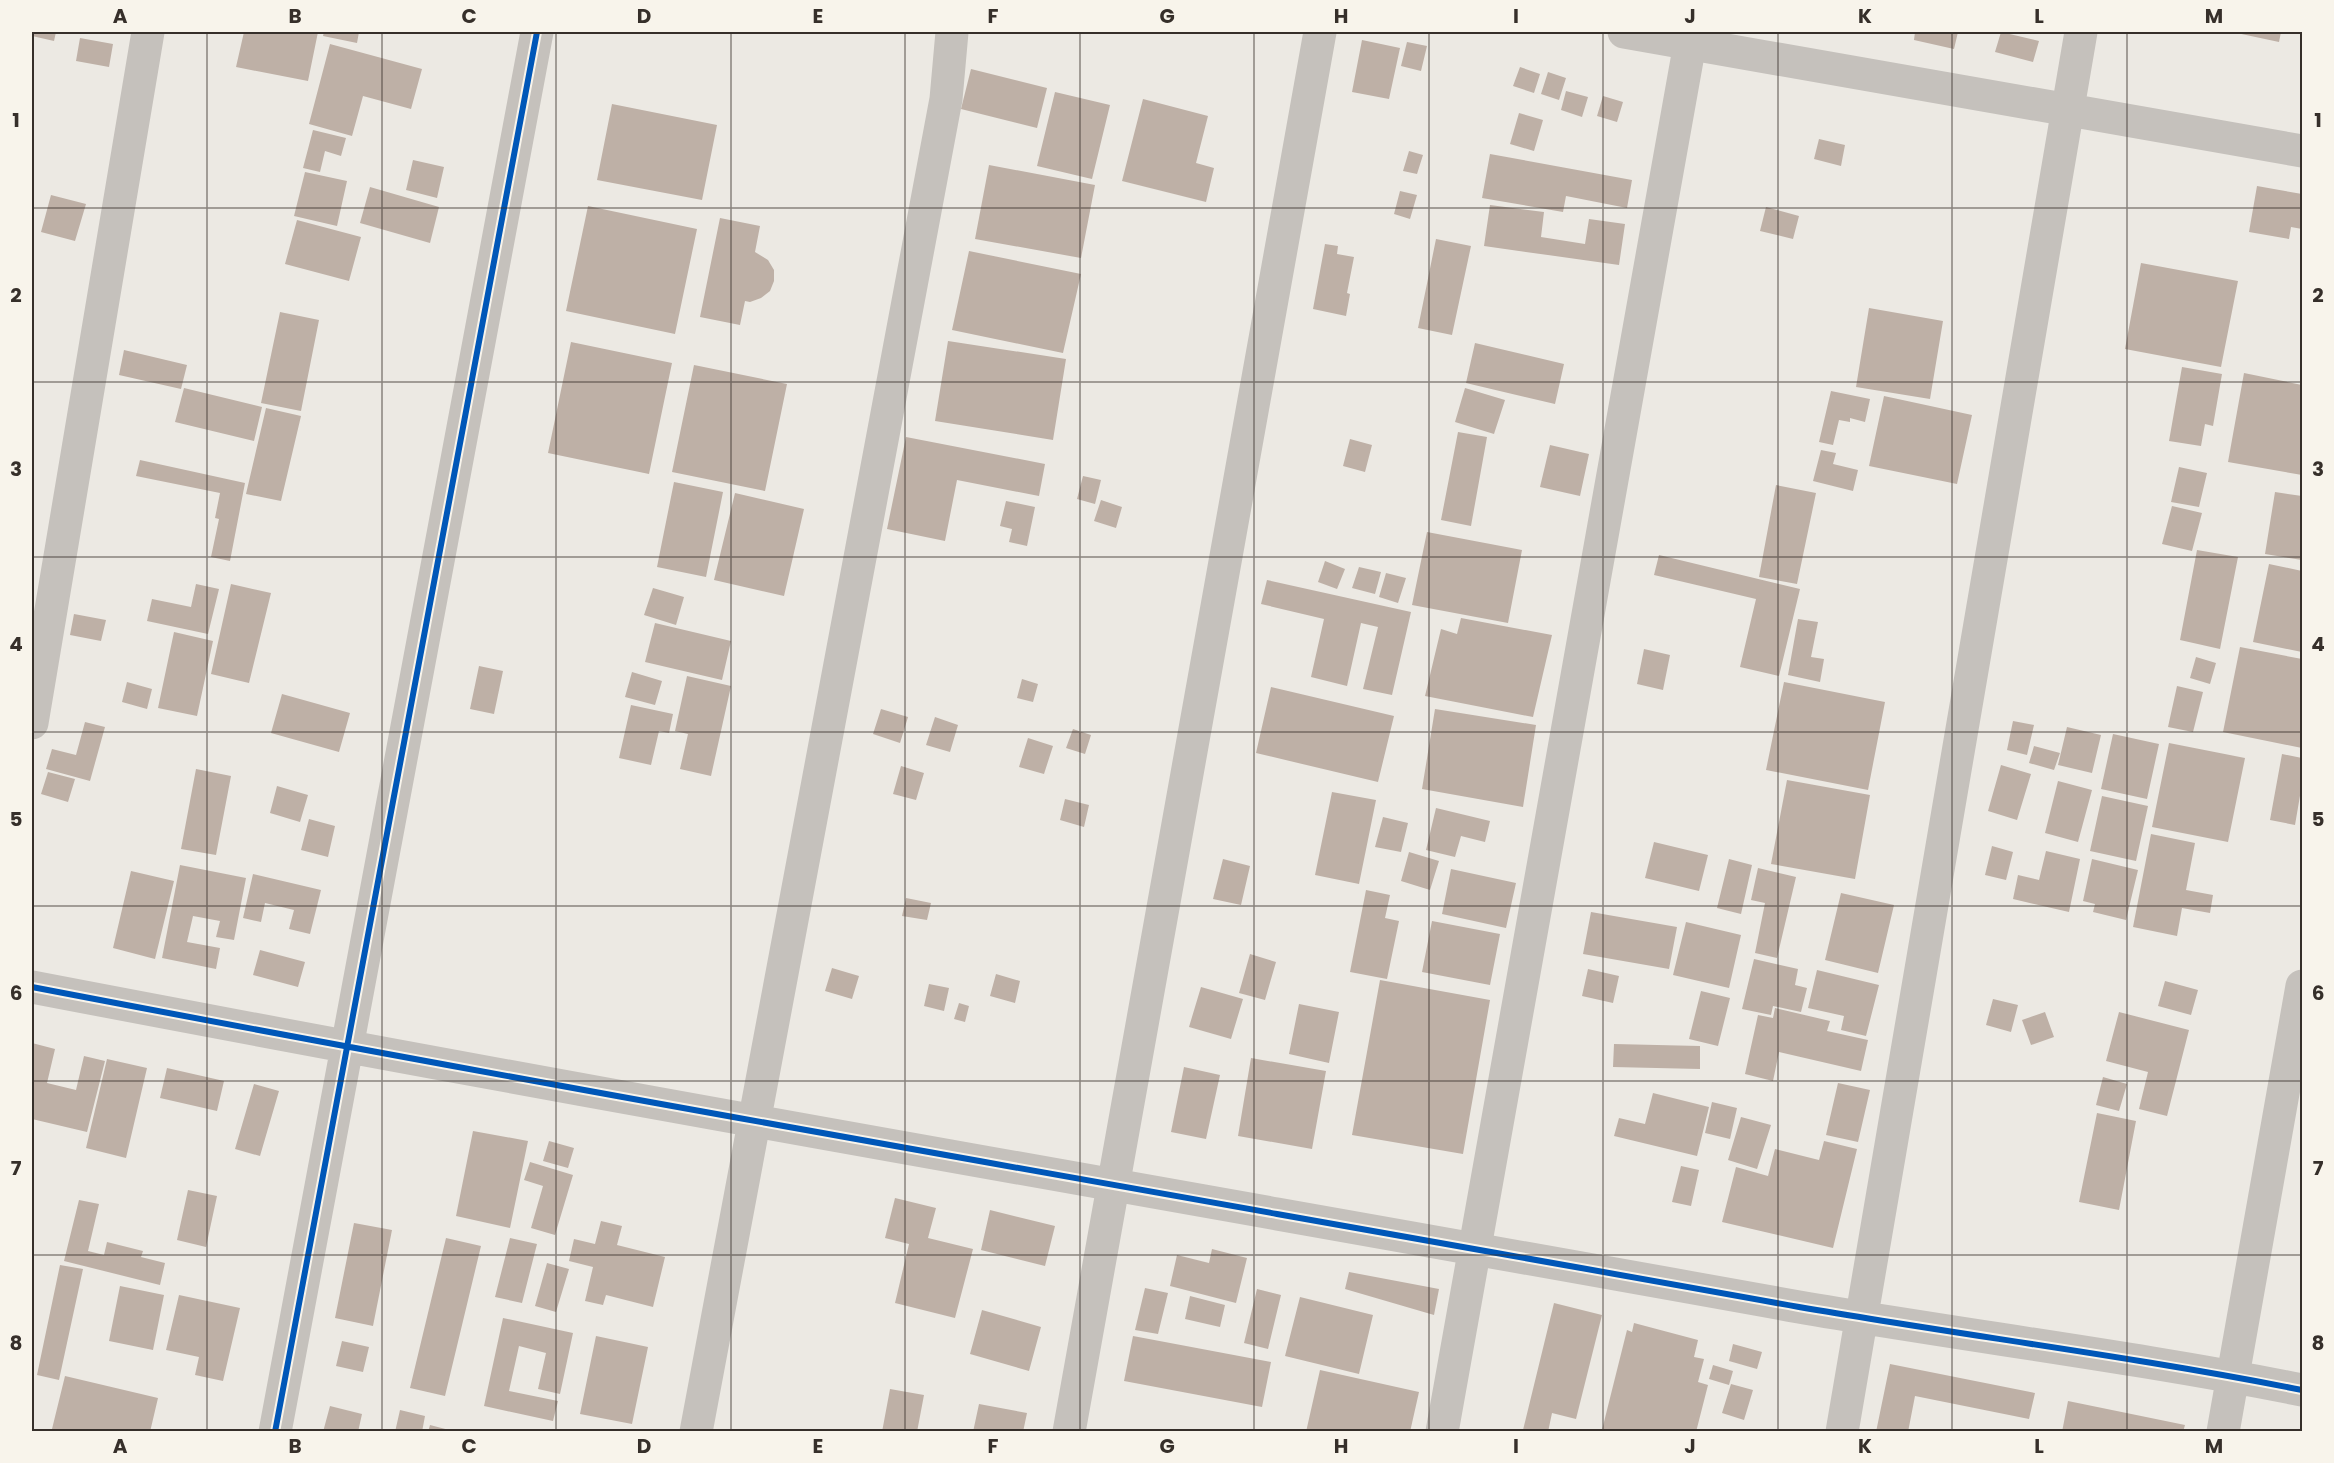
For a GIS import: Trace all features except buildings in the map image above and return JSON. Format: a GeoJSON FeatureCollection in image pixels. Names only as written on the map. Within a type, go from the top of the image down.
{"type":"FeatureCollection","features":[{"type":"Feature","properties":{"kind":"street"},"geometry":{"type":"LineString","coordinates":[[32,723],[148,32]]}},
{"type":"Feature","properties":{"kind":"street"},"geometry":{"type":"LineString","coordinates":[[275,1431],[537,32]]}},
{"type":"Feature","properties":{"kind":"street"},"geometry":{"type":"LineString","coordinates":[[696,1431],[944,110],[952,32]]}},
{"type":"Feature","properties":{"kind":"street"},"geometry":{"type":"LineString","coordinates":[[1069,1431],[1320,32]]}},
{"type":"Feature","properties":{"kind":"street"},"geometry":{"type":"LineString","coordinates":[[1624,32],[1691,37],[2068,110],[2302,151]]}},
{"type":"Feature","properties":{"kind":"street"},"geometry":{"type":"LineString","coordinates":[[1842,1431],[2081,32]]}},
{"type":"Feature","properties":{"kind":"street"},"geometry":{"type":"LineString","coordinates":[[1442,1431],[1691,37]]}},
{"type":"Feature","properties":{"kind":"street"},"geometry":{"type":"LineString","coordinates":[[2223,1431],[2302,986]]}},
{"type":"Feature","properties":{"kind":"street"},"geometry":{"type":"LineString","coordinates":[[32,987],[347,1048],[1862,1318],[2232,1376],[2302,1390]]}},
{"type":"Feature","properties":{"kind":"cycle path"},"geometry":{"type":"LineString","coordinates":[[275,1432],[537,32]]}},
{"type":"Feature","properties":{"kind":"cycle path"},"geometry":{"type":"LineString","coordinates":[[32,987],[694,1110],[1799,1307],[2177,1367],[2302,1390]]}}]}
